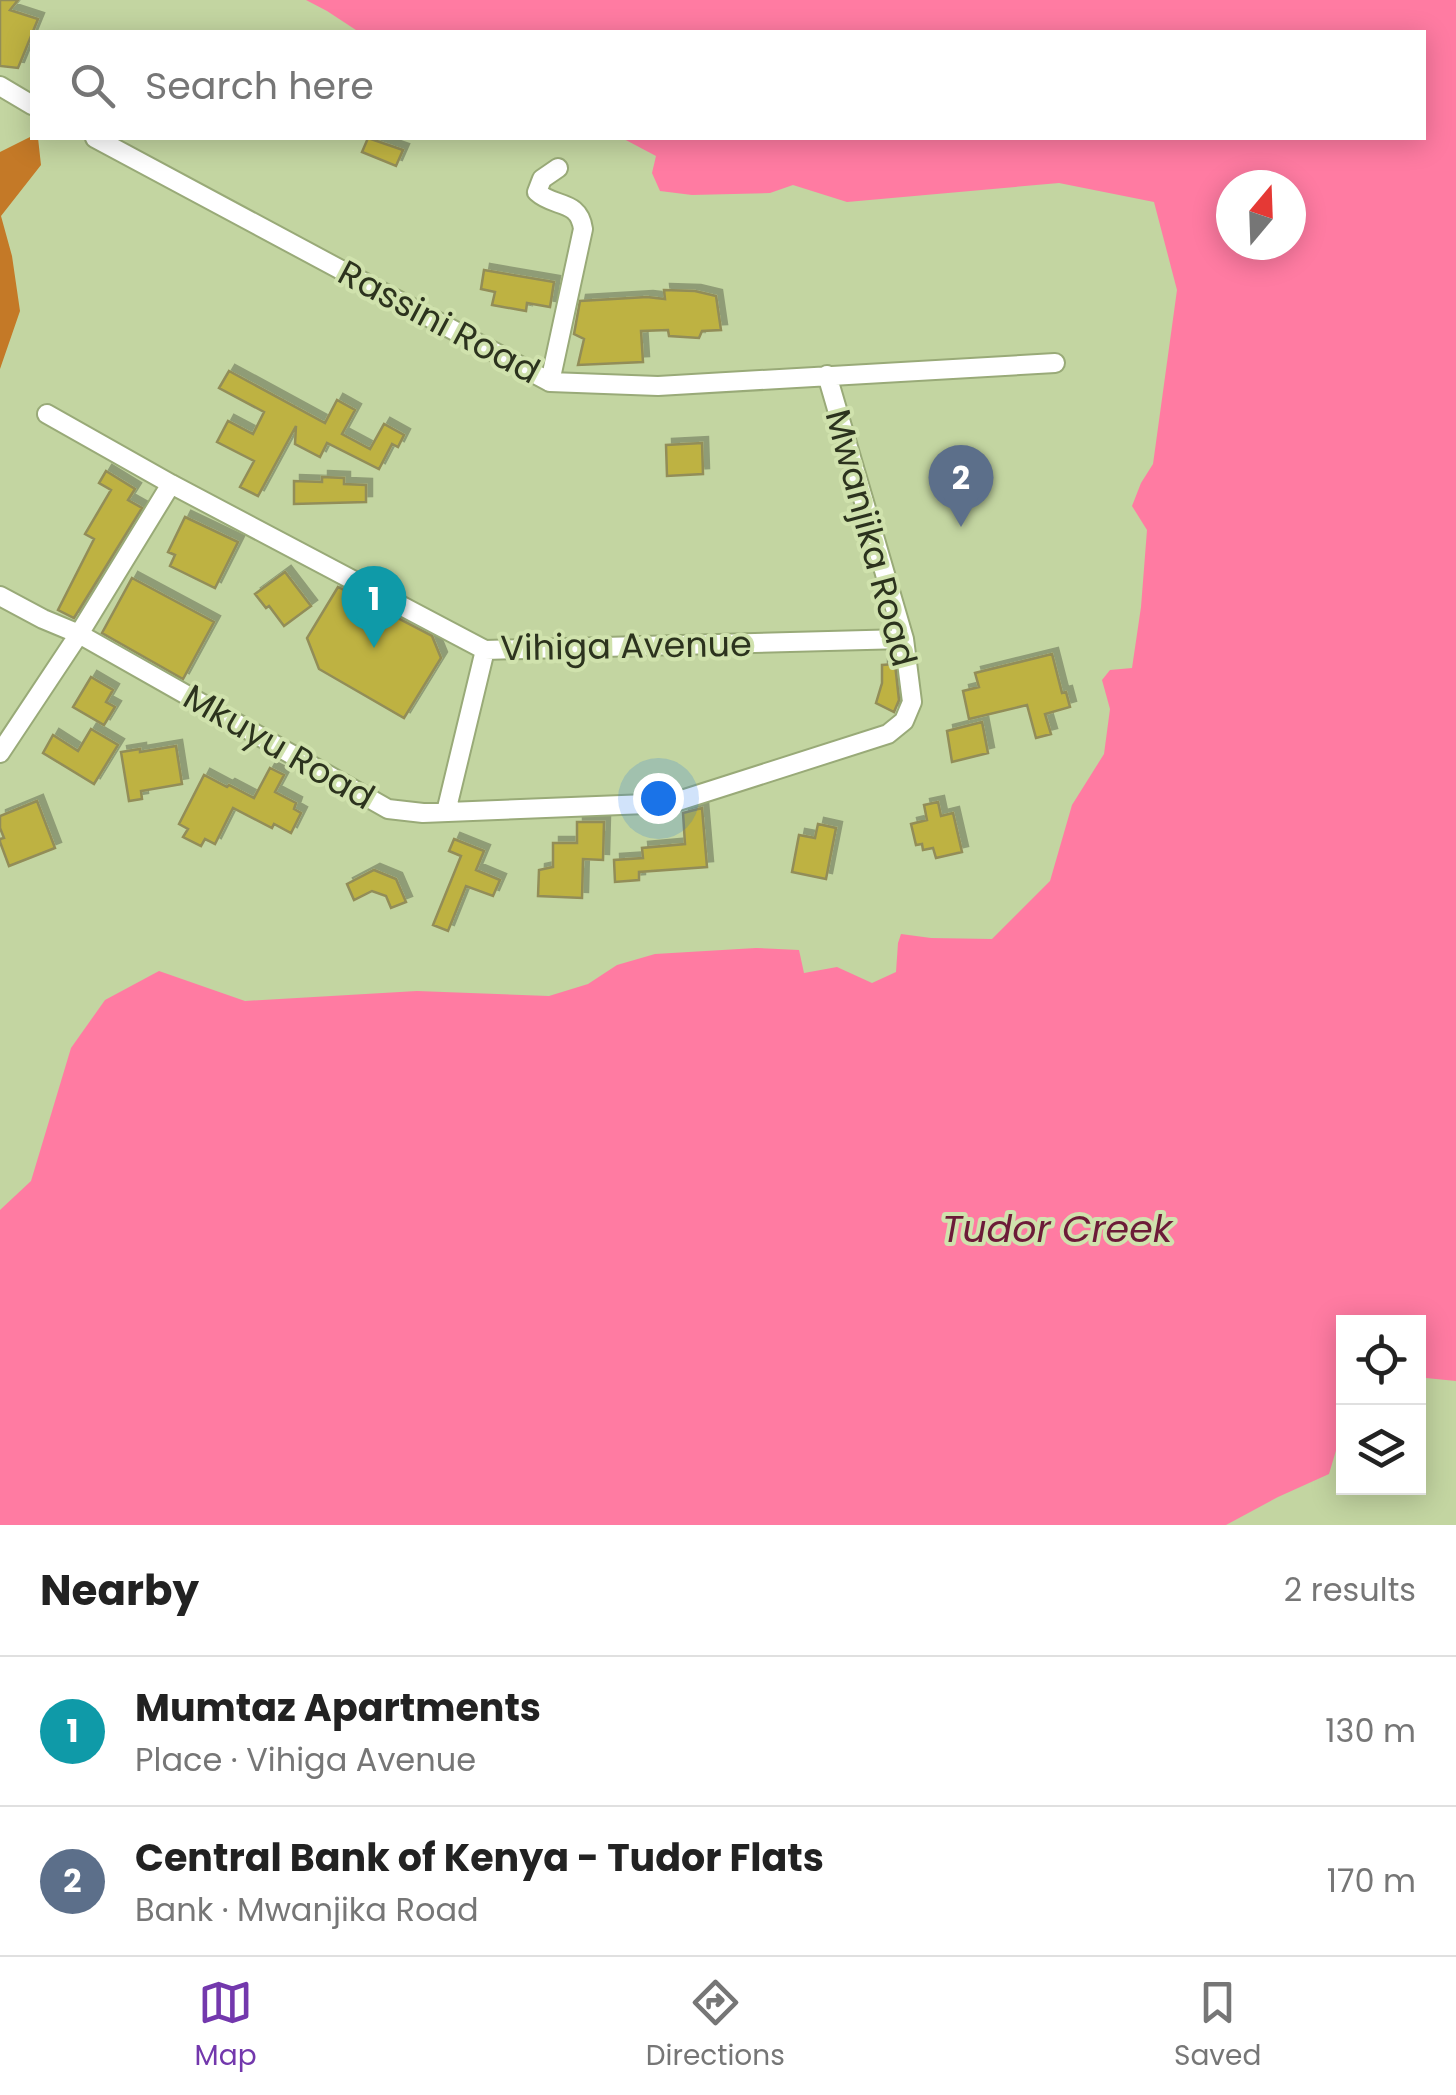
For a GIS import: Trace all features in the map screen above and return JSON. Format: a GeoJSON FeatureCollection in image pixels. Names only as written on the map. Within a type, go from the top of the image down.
{"type":"FeatureCollection","features":[{"type":"Feature","properties":{"kind":"street"},"geometry":{"type":"LineString","coordinates":[[0,86],[30,104]]}},
{"type":"Feature","properties":{"kind":"street","name":"Rassini Road"},"geometry":{"type":"LineString","coordinates":[[98,140],[550,382],[658,386],[1055,363]]}},
{"type":"Feature","properties":{"kind":"street"},"geometry":{"type":"LineString","coordinates":[[550,382],[583,229],[577,212],[537,192],[542,179],[558,168]]}},
{"type":"Feature","properties":{"kind":"street","name":"Mwanjika Road"},"geometry":{"type":"LineString","coordinates":[[827,375],[904,639],[912,702]]}},
{"type":"Feature","properties":{"kind":"street","name":"Vihiga Avenue"},"geometry":{"type":"LineString","coordinates":[[47,414],[485,650],[904,639]]}},
{"type":"Feature","properties":{"kind":"street"},"geometry":{"type":"LineString","coordinates":[[0,753],[171,484]]}},
{"type":"Feature","properties":{"kind":"street","name":"Mkuyu Road"},"geometry":{"type":"LineString","coordinates":[[0,596],[78,634],[388,809],[402,812],[672,803],[888,734],[904,721],[912,702]]}},
{"type":"Feature","properties":{"kind":"street"},"geometry":{"type":"LineString","coordinates":[[446,812],[485,650]]}},
{"type":"Feature","properties":{"kind":"shaded area"},"geometry":{"type":"Polygon","coordinates":[[[30,137],[38,140],[41,165],[1,216],[20,311],[0,369],[0,152],[30,137]]]}},
{"type":"Feature","properties":{"kind":"water","name":"Tudor Creek"},"geometry":{"type":"Polygon","coordinates":[[[306,0],[1456,0],[1456,1381],[1426,1378],[1426,1315],[1336,1315],[1336,1450],[1329,1474],[1226,1525],[0,1525],[0,1210],[31,1181],[71,1048],[105,1000],[159,971],[245,1001],[417,991],[549,996],[588,984],[617,965],[655,954],[756,948],[799,950],[804,973],[837,967],[872,983],[896,972],[901,934],[992,939],[1050,881],[1072,805],[1104,754],[1110,709],[1102,680],[1110,670],[1132,668],[1147,530],[1132,506],[1153,464],[1177,290],[1154,202],[1059,183],[847,202],[793,185],[770,193],[692,195],[660,191],[652,173],[656,156],[626,140],[1426,140],[1426,30],[356,30],[306,0]]]}},
{"type":"Feature","properties":{"kind":"building"},"geometry":{"type":"Polygon","coordinates":[[[0,0],[18,0],[10,10],[38,19],[30,30],[18,68],[0,66],[0,0]]]}},
{"type":"Feature","properties":{"kind":"building"},"geometry":{"type":"Polygon","coordinates":[[[367,140],[403,150],[396,166],[362,152],[367,140]]]}},
{"type":"Feature","properties":{"kind":"building"},"geometry":{"type":"Polygon","coordinates":[[[484,270],[554,282],[550,307],[527,303],[526,311],[492,305],[495,292],[481,289],[484,270]]]}},
{"type":"Feature","properties":{"kind":"building"},"geometry":{"type":"Polygon","coordinates":[[[664,290],[716,296],[721,330],[702,331],[699,338],[669,336],[668,330],[641,331],[643,362],[578,365],[584,339],[574,334],[580,301],[665,299],[664,290]]]}},
{"type":"Feature","properties":{"kind":"building"},"geometry":{"type":"Polygon","coordinates":[[[229,371],[325,423],[337,400],[355,410],[342,434],[370,449],[384,424],[404,435],[398,447],[392,444],[379,469],[327,443],[320,457],[295,444],[296,426],[258,496],[240,487],[254,461],[217,442],[228,421],[253,434],[264,412],[219,388],[229,371]]]}},
{"type":"Feature","properties":{"kind":"building"},"geometry":{"type":"Polygon","coordinates":[[[702,443],[703,474],[667,476],[666,445],[702,443]]]}},
{"type":"Feature","properties":{"kind":"building"},"geometry":{"type":"Polygon","coordinates":[[[106,471],[135,489],[128,500],[142,508],[74,618],[58,610],[94,539],[85,534],[111,490],[99,483],[106,471]]]}},
{"type":"Feature","properties":{"kind":"building"},"geometry":{"type":"Polygon","coordinates":[[[322,477],[366,485],[366,502],[294,504],[294,481],[322,482],[322,477]]]}},
{"type":"Feature","properties":{"kind":"building"},"geometry":{"type":"Polygon","coordinates":[[[185,517],[238,542],[215,588],[170,566],[175,555],[168,552],[185,517]]]}},
{"type":"Feature","properties":{"kind":"building"},"geometry":{"type":"Polygon","coordinates":[[[285,572],[311,606],[284,626],[255,594],[285,572]]]}},
{"type":"Feature","properties":{"kind":"building"},"geometry":{"type":"Polygon","coordinates":[[[132,578],[214,622],[183,679],[102,633],[132,578]]]}},
{"type":"Feature","properties":{"kind":"building"},"geometry":{"type":"Polygon","coordinates":[[[338,587],[432,636],[441,658],[404,718],[319,669],[307,638],[338,587]]]}},
{"type":"Feature","properties":{"kind":"building"},"geometry":{"type":"Polygon","coordinates":[[[1052,654],[1062,693],[1066,692],[1070,707],[1045,714],[1051,734],[1036,738],[1027,705],[969,719],[963,691],[979,687],[975,673],[1052,654]]]}},
{"type":"Feature","properties":{"kind":"building"},"geometry":{"type":"Polygon","coordinates":[[[895,664],[899,700],[894,712],[876,703],[882,665],[895,664]]]}},
{"type":"Feature","properties":{"kind":"building"},"geometry":{"type":"Polygon","coordinates":[[[91,677],[113,690],[106,702],[115,707],[104,725],[73,707],[91,677]]]}},
{"type":"Feature","properties":{"kind":"building"},"geometry":{"type":"Polygon","coordinates":[[[982,722],[988,753],[952,762],[947,731],[982,722]]]}},
{"type":"Feature","properties":{"kind":"building"},"geometry":{"type":"Polygon","coordinates":[[[91,729],[118,745],[94,784],[43,753],[53,735],[78,751],[91,729]]]}},
{"type":"Feature","properties":{"kind":"building"},"geometry":{"type":"Polygon","coordinates":[[[176,746],[182,784],[141,791],[142,799],[129,801],[121,752],[176,746]]]}},
{"type":"Feature","properties":{"kind":"building"},"geometry":{"type":"Polygon","coordinates":[[[270,768],[284,775],[275,792],[296,803],[294,809],[301,813],[291,833],[233,808],[215,844],[205,839],[201,846],[183,837],[188,829],[179,824],[204,775],[254,798],[270,768]]]}},
{"type":"Feature","properties":{"kind":"building"},"geometry":{"type":"Polygon","coordinates":[[[37,801],[55,848],[9,866],[0,842],[4,838],[0,816],[37,801]]]}},
{"type":"Feature","properties":{"kind":"building"},"geometry":{"type":"Polygon","coordinates":[[[938,802],[941,816],[953,813],[962,852],[936,858],[933,848],[923,850],[922,844],[916,845],[911,824],[927,820],[924,805],[938,802]]]}},
{"type":"Feature","properties":{"kind":"building"},"geometry":{"type":"Polygon","coordinates":[[[702,808],[707,867],[639,872],[639,880],[615,882],[614,860],[643,858],[642,848],[685,844],[683,813],[702,808]]]}},
{"type":"Feature","properties":{"kind":"building"},"geometry":{"type":"Polygon","coordinates":[[[577,822],[604,822],[603,860],[583,859],[582,898],[538,896],[539,870],[553,867],[553,843],[577,843],[577,822]]]}},
{"type":"Feature","properties":{"kind":"building"},"geometry":{"type":"Polygon","coordinates":[[[818,824],[836,828],[826,879],[792,872],[799,835],[815,838],[818,824]]]}},
{"type":"Feature","properties":{"kind":"building"},"geometry":{"type":"Polygon","coordinates":[[[454,839],[484,851],[476,870],[500,880],[493,896],[466,886],[448,931],[433,925],[461,856],[449,851],[454,839]]]}},
{"type":"Feature","properties":{"kind":"building"},"geometry":{"type":"Polygon","coordinates":[[[374,870],[396,879],[406,902],[391,908],[386,896],[372,891],[354,900],[347,884],[374,870]]]}},
{"type":"Feature","properties":{"kind":"place","name":"Central Bank of Kenya - Tudor Flats"},"geometry":{"type":"Point","coordinates":[961,527]}},
{"type":"Feature","properties":{"kind":"place","name":"Mumtaz Apartments"},"geometry":{"type":"Point","coordinates":[374,648]}}]}
